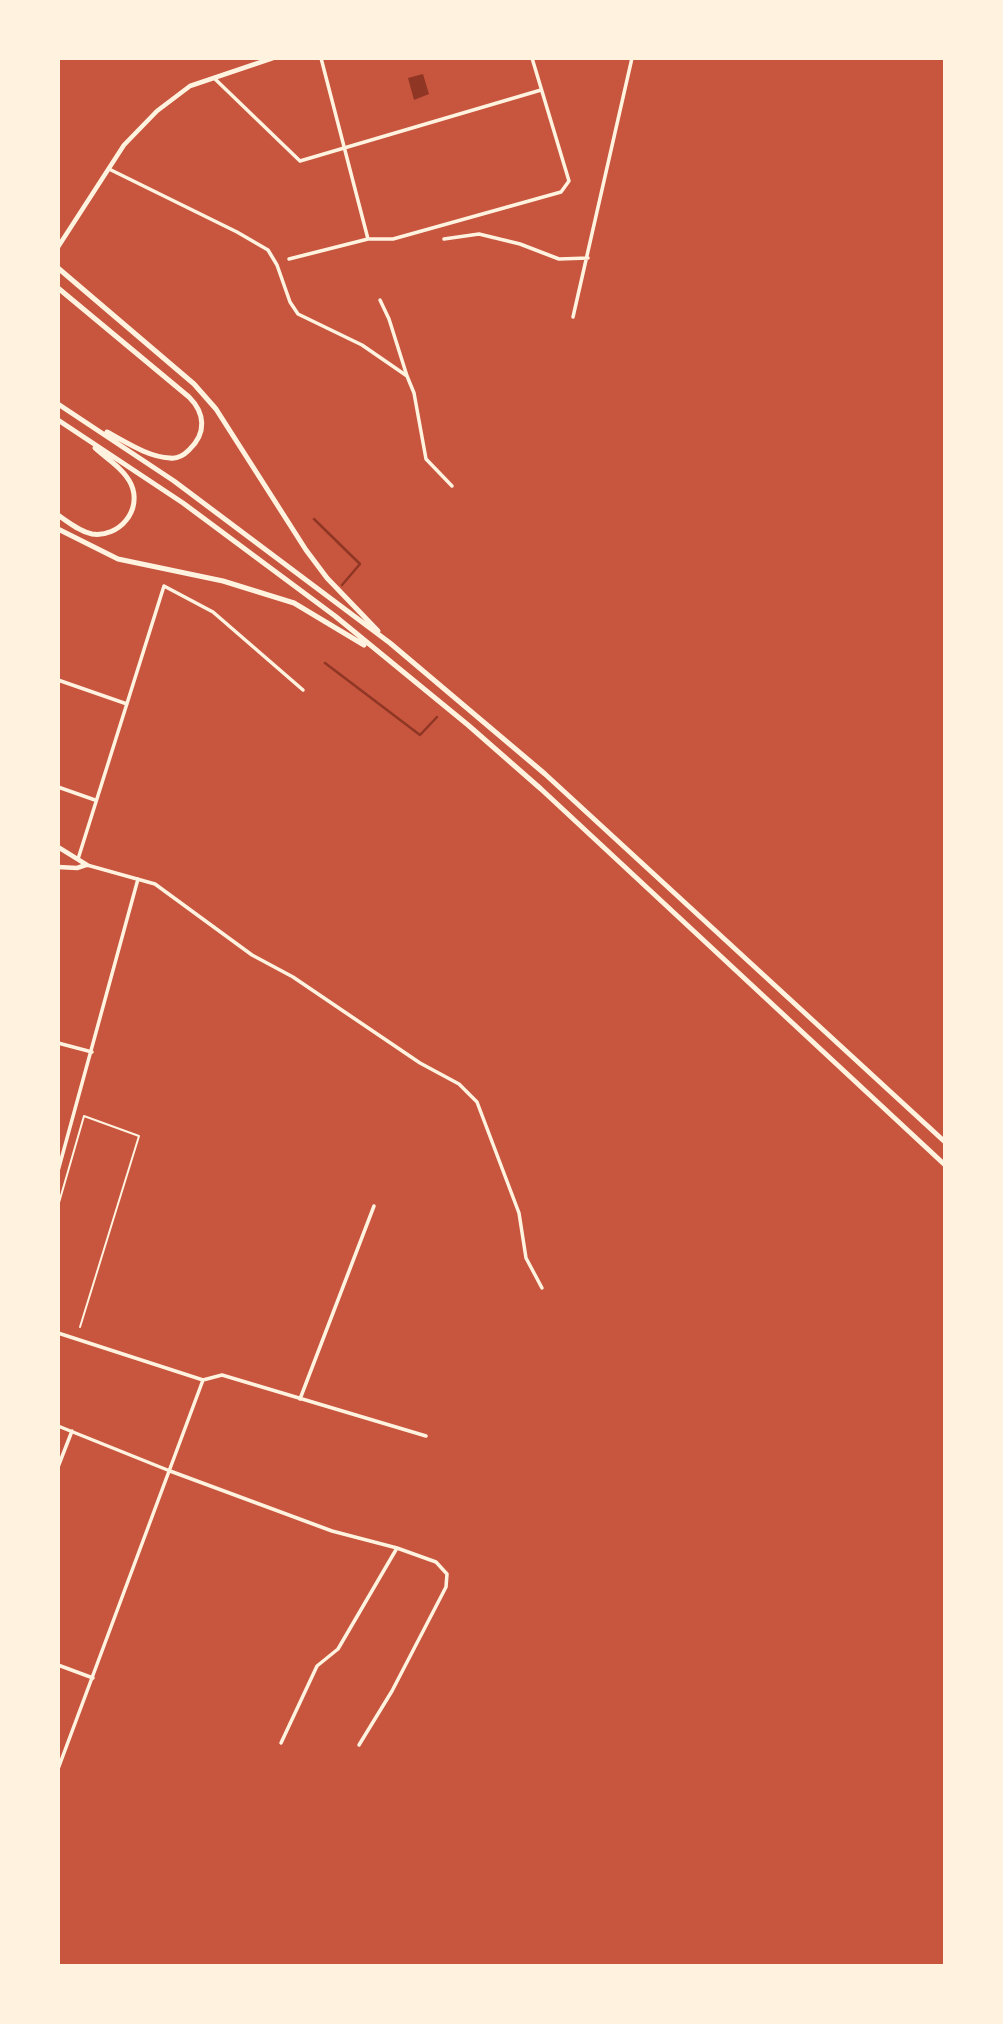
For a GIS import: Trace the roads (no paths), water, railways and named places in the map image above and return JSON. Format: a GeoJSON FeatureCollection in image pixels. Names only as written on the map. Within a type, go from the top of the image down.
{"type":"FeatureCollection","features":[{"type":"Feature","properties":{"kind":"highway"},"geometry":{"type":"LineString","coordinates":[[58,268],[194,384],[216,409],[306,551],[327,578],[390,643]]}},
{"type":"Feature","properties":{"kind":"highway"},"geometry":{"type":"LineString","coordinates":[[58,288],[199,407],[201,435],[184,455],[171,459],[147,452],[58,404]]}},
{"type":"Feature","properties":{"kind":"highway"},"geometry":{"type":"LineString","coordinates":[[58,420],[183,503],[335,616],[468,725],[541,789],[945,1165]]}},
{"type":"Feature","properties":{"kind":"highway"},"geometry":{"type":"LineString","coordinates":[[88,422],[225,518],[390,643],[545,774],[945,1142]]}},
{"type":"Feature","properties":{"kind":"highway"},"geometry":{"type":"LineString","coordinates":[[58,515],[88,533],[101,534],[122,526],[129,518],[134,503],[133,488],[127,476],[80,435]]}},
{"type":"Feature","properties":{"kind":"highway"},"geometry":{"type":"LineString","coordinates":[[58,528],[118,559],[223,580],[294,603],[379,654]]}},
{"type":"Feature","properties":{"kind":"street"},"geometry":{"type":"LineString","coordinates":[[58,247],[124,145],[157,111],[190,86],[273,58]]}},
{"type":"Feature","properties":{"kind":"street"},"geometry":{"type":"LineString","coordinates":[[321,58],[368,239]]}},
{"type":"Feature","properties":{"kind":"street"},"geometry":{"type":"LineString","coordinates":[[289,259],[368,239],[393,239],[561,192],[569,181],[532,58]]}},
{"type":"Feature","properties":{"kind":"street"},"geometry":{"type":"LineString","coordinates":[[573,317],[632,58]]}},
{"type":"Feature","properties":{"kind":"street"},"geometry":{"type":"LineString","coordinates":[[214,78],[300,160],[541,90]]}},
{"type":"Feature","properties":{"kind":"street"},"geometry":{"type":"LineString","coordinates":[[108,169],[268,250],[277,265],[290,302],[298,314],[362,345],[407,376]]}},
{"type":"Feature","properties":{"kind":"street"},"geometry":{"type":"LineString","coordinates":[[444,239],[479,234],[520,244],[559,259],[588,258]]}},
{"type":"Feature","properties":{"kind":"street"},"geometry":{"type":"LineString","coordinates":[[380,300],[414,393],[425,459],[452,486]]}},
{"type":"Feature","properties":{"kind":"street"},"geometry":{"type":"LineString","coordinates":[[78,859],[164,586],[213,612],[303,690]]}},
{"type":"Feature","properties":{"kind":"street"},"geometry":{"type":"LineString","coordinates":[[58,680],[127,704]]}},
{"type":"Feature","properties":{"kind":"street"},"geometry":{"type":"LineString","coordinates":[[58,787],[96,800]]}},
{"type":"Feature","properties":{"kind":"street"},"geometry":{"type":"LineString","coordinates":[[58,847],[87,865],[155,884],[251,955],[293,977],[420,1063],[459,1084],[477,1102],[519,1213],[526,1258],[542,1288]]}},
{"type":"Feature","properties":{"kind":"street"},"geometry":{"type":"LineString","coordinates":[[58,867],[87,865]]}},
{"type":"Feature","properties":{"kind":"street"},"geometry":{"type":"LineString","coordinates":[[58,1171],[138,879]]}},
{"type":"Feature","properties":{"kind":"street"},"geometry":{"type":"LineString","coordinates":[[58,1043],[92,1052]]}},
{"type":"Feature","properties":{"kind":"street"},"geometry":{"type":"LineString","coordinates":[[300,1399],[374,1206]]}},
{"type":"Feature","properties":{"kind":"street"},"geometry":{"type":"LineString","coordinates":[[58,1333],[203,1380],[222,1375],[426,1436]]}},
{"type":"Feature","properties":{"kind":"street"},"geometry":{"type":"LineString","coordinates":[[58,1769],[203,1380]]}},
{"type":"Feature","properties":{"kind":"street"},"geometry":{"type":"LineString","coordinates":[[58,1426],[332,1531],[397,1548],[436,1562],[447,1573],[446,1587],[392,1692],[359,1745]]}},
{"type":"Feature","properties":{"kind":"street"},"geometry":{"type":"LineString","coordinates":[[58,1467],[72,1432]]}},
{"type":"Feature","properties":{"kind":"street"},"geometry":{"type":"LineString","coordinates":[[281,1743],[317,1666],[338,1649],[397,1548]]}},
{"type":"Feature","properties":{"kind":"street"},"geometry":{"type":"LineString","coordinates":[[58,1665],[93,1678]]}},
{"type":"Feature","properties":{"kind":"lane"},"geometry":{"type":"LineString","coordinates":[[58,1206],[83,1116],[139,1136],[80,1327]]}},
{"type":"Feature","properties":{"kind":"waterway"},"geometry":{"type":"LineString","coordinates":[[314,519],[360,564],[342,585]]}},
{"type":"Feature","properties":{"kind":"waterway"},"geometry":{"type":"LineString","coordinates":[[325,663],[420,735],[437,717]]}}]}
